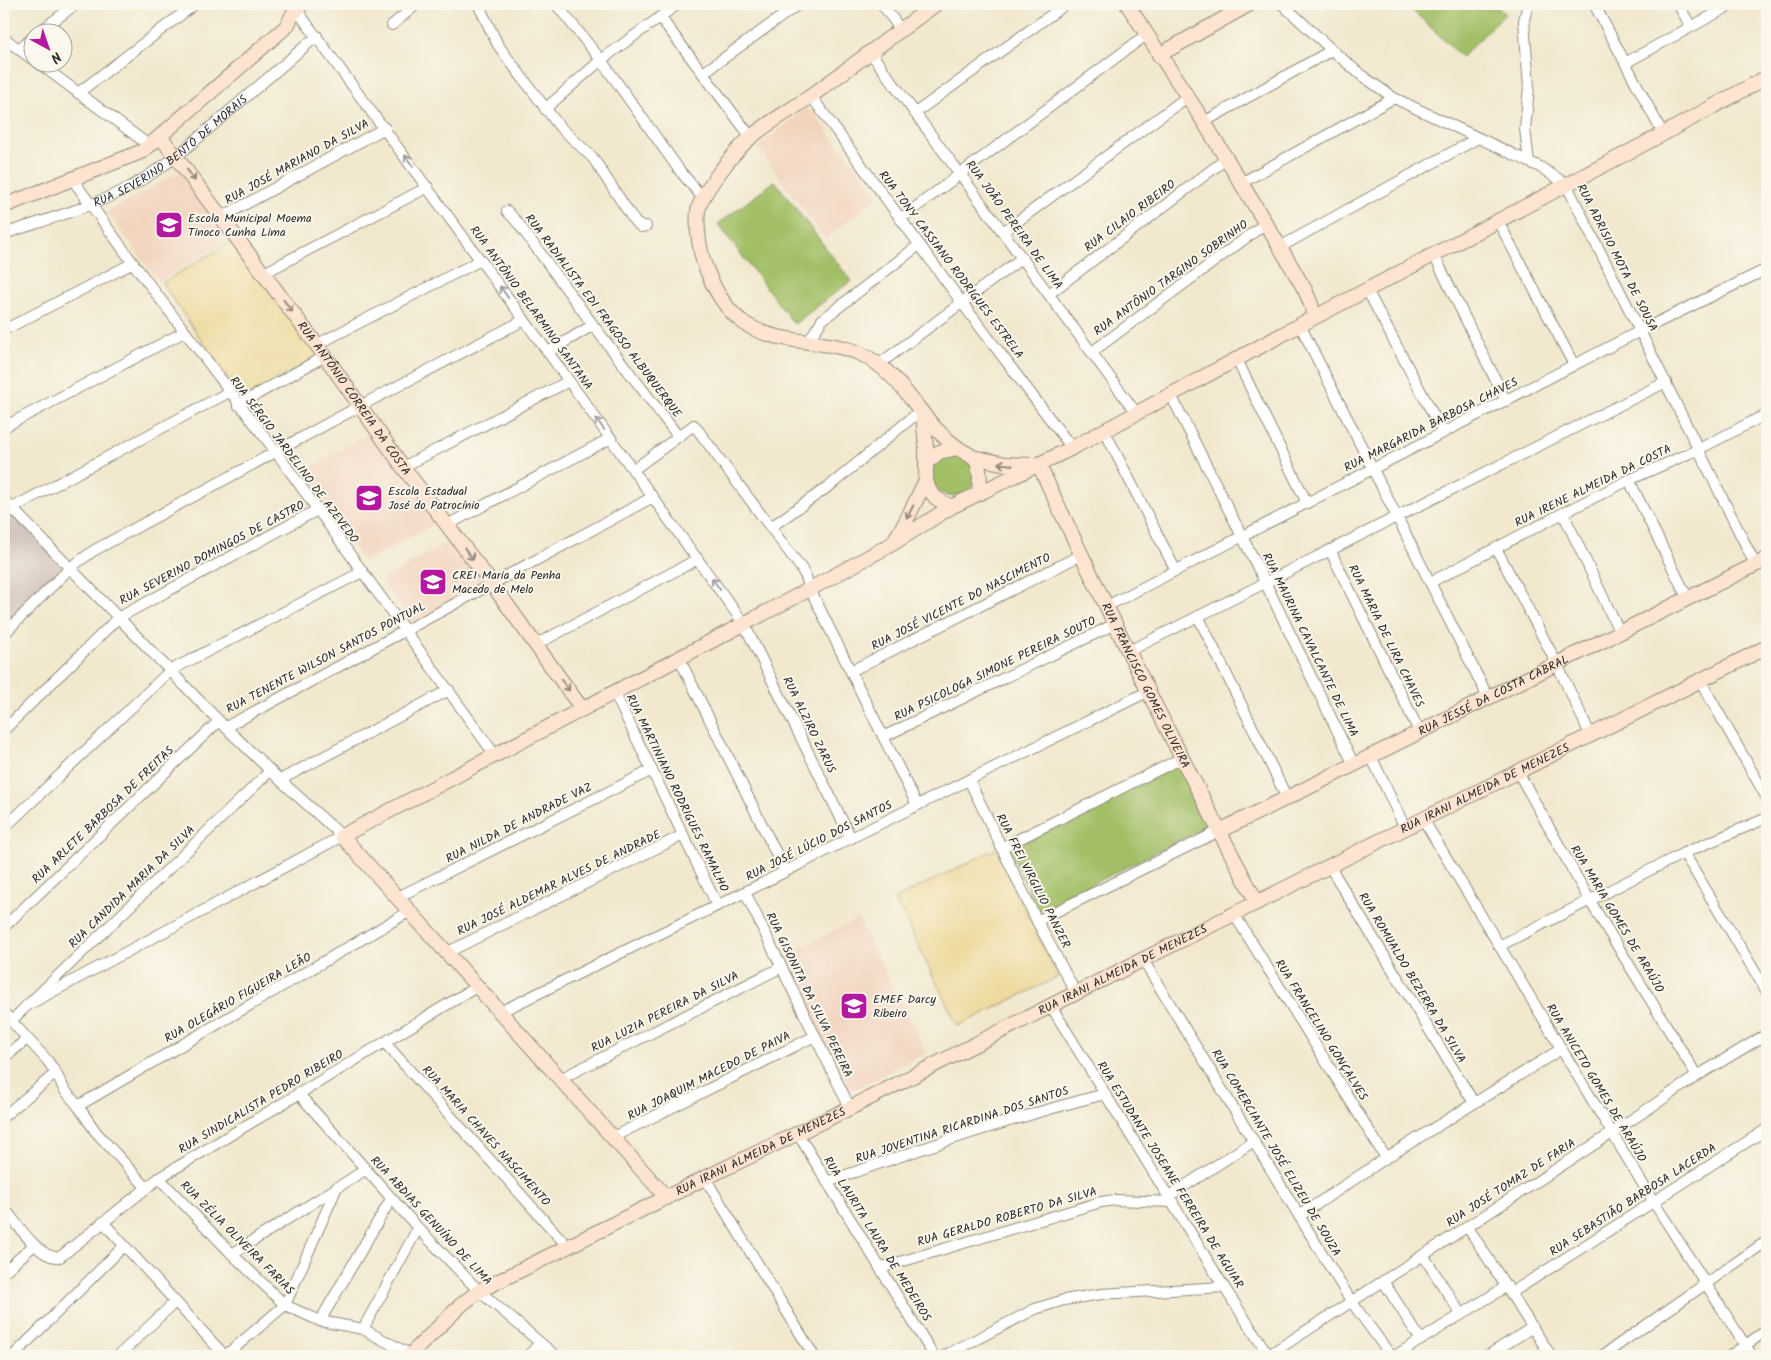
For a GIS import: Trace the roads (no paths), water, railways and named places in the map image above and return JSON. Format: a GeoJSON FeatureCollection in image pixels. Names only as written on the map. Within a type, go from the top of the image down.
{"type":"FeatureCollection","features":[{"type":"Feature","properties":{"kind":"street"},"geometry":{"type":"LineString","coordinates":[[52,22],[76,4]]}},
{"type":"Feature","properties":{"kind":"street"},"geometry":{"type":"LineString","coordinates":[[78,93],[195,4]]}},
{"type":"Feature","properties":{"kind":"street"},"geometry":{"type":"LineString","coordinates":[[392,25],[417,4]]}},
{"type":"Feature","properties":{"kind":"street"},"geometry":{"type":"LineString","coordinates":[[478,4],[498,45],[545,109],[564,133],[594,158],[638,225],[646,226]]}},
{"type":"Feature","properties":{"kind":"street"},"geometry":{"type":"LineString","coordinates":[[556,4],[601,60],[680,171],[703,198]]}},
{"type":"Feature","properties":{"kind":"street"},"geometry":{"type":"LineString","coordinates":[[545,109],[601,60],[678,4]]}},
{"type":"Feature","properties":{"kind":"street"},"geometry":{"type":"LineString","coordinates":[[703,73],[799,4]]}},
{"type":"Feature","properties":{"kind":"street"},"geometry":{"type":"LineString","coordinates":[[882,4],[901,30]]}},
{"type":"Feature","properties":{"kind":"street"},"geometry":{"type":"LineString","coordinates":[[936,4],[811,96],[751,137],[717,175],[703,198],[698,210],[699,242],[704,264],[721,298],[736,316],[747,325],[777,337],[849,349],[863,355],[878,365],[893,378],[941,434],[976,460],[979,474],[979,492]]}},
{"type":"Feature","properties":{"kind":"street"},"geometry":{"type":"LineString","coordinates":[[915,112],[1066,4]]}},
{"type":"Feature","properties":{"kind":"street"},"geometry":{"type":"LineString","coordinates":[[1127,4],[1204,122],[1280,247],[1312,304],[1314,317]]}},
{"type":"Feature","properties":{"kind":"street"},"geometry":{"type":"LineString","coordinates":[[1159,55],[1235,7],[1250,4]]}},
{"type":"Feature","properties":{"kind":"street","name":"RUA ADRISIO MOTA DE SOUSA"},"geometry":{"type":"LineString","coordinates":[[1282,4],[1361,76],[1394,98],[1528,162],[1566,184],[1698,449],[1761,563]]}},
{"type":"Feature","properties":{"kind":"street"},"geometry":{"type":"LineString","coordinates":[[1528,4],[1524,20],[1529,87],[1525,129],[1528,162]]}},
{"type":"Feature","properties":{"kind":"street"},"geometry":{"type":"LineString","coordinates":[[1594,4],[1663,134]]}},
{"type":"Feature","properties":{"kind":"street"},"geometry":{"type":"LineString","coordinates":[[1678,4],[1691,27]]}},
{"type":"Feature","properties":{"kind":"street"},"geometry":{"type":"LineString","coordinates":[[1625,63],[1733,4]]}},
{"type":"Feature","properties":{"kind":"street","name":"RUA ANTÔNIO BELARMINO SANTANA"},"geometry":{"type":"LineString","coordinates":[[297,5],[317,36],[569,380],[744,624]]}},
{"type":"Feature","properties":{"kind":"street","name":"RUA SEVERINO BENTO DE MORAIS"},"geometry":{"type":"LineString","coordinates":[[4,206],[136,155],[150,146],[286,26],[297,5]]}},
{"type":"Feature","properties":{"kind":"street"},"geometry":{"type":"LineString","coordinates":[[660,17],[751,137]]}},
{"type":"Feature","properties":{"kind":"street"},"geometry":{"type":"LineString","coordinates":[[900,218],[1146,35]]}},
{"type":"Feature","properties":{"kind":"street","name":"RUA SEVERINO BENTO DE MORAIS"},"geometry":{"type":"LineString","coordinates":[[4,234],[91,204],[129,188],[177,156],[317,36]]}},
{"type":"Feature","properties":{"kind":"street"},"geometry":{"type":"LineString","coordinates":[[4,38],[22,51]]}},
{"type":"Feature","properties":{"kind":"street"},"geometry":{"type":"LineString","coordinates":[[1204,122],[1332,50]]}},
{"type":"Feature","properties":{"kind":"street","name":"RUA JOÃO PEREIRA DE LIMA"},"geometry":{"type":"LineString","coordinates":[[870,52],[1137,414]]}},
{"type":"Feature","properties":{"kind":"street"},"geometry":{"type":"LineString","coordinates":[[50,72],[150,146]]}},
{"type":"Feature","properties":{"kind":"street"},"geometry":{"type":"LineString","coordinates":[[26,1006],[342,836],[810,589],[892,544],[951,506],[1039,465],[1137,414],[1314,317],[1663,134],[1767,77]]}},
{"type":"Feature","properties":{"kind":"street","name":"RUA TONY CASSIANO RODRIGUES ESTRELA"},"geometry":{"type":"LineString","coordinates":[[811,96],[962,303],[1072,448]]}},
{"type":"Feature","properties":{"kind":"street"},"geometry":{"type":"LineString","coordinates":[[1003,232],[1187,97]]}},
{"type":"Feature","properties":{"kind":"street"},"geometry":{"type":"LineString","coordinates":[[1241,183],[1394,98]]}},
{"type":"Feature","properties":{"kind":"street","name":"RUA JOSÉ MARIANO DA SILVA"},"geometry":{"type":"LineString","coordinates":[[222,217],[385,128]]}},
{"type":"Feature","properties":{"kind":"street","name":"RUA ANTÔNIO CORREIA DA COSTA"},"geometry":{"type":"LineString","coordinates":[[161,137],[264,273],[403,467],[492,584],[582,709]]}},
{"type":"Feature","properties":{"kind":"street"},"geometry":{"type":"LineString","coordinates":[[1280,247],[1478,138]]}},
{"type":"Feature","properties":{"kind":"street","name":"RUA CILAIO RIBEIRO"},"geometry":{"type":"LineString","coordinates":[[1049,294],[1226,158]]}},
{"type":"Feature","properties":{"kind":"street","name":"RUA SÉRGIO JARDELINO DE AZEVEDO"},"geometry":{"type":"LineString","coordinates":[[73,180],[238,405],[276,452],[495,755]]}},
{"type":"Feature","properties":{"kind":"street"},"geometry":{"type":"LineString","coordinates":[[264,273],[428,187]]}},
{"type":"Feature","properties":{"kind":"street","name":"RUA RADIALISTA EDI FRAGOSO ALBUQUERQUE"},"geometry":{"type":"LineString","coordinates":[[507,211],[518,222],[592,326],[678,436],[694,425],[801,568],[885,736],[917,805]]}},
{"type":"Feature","properties":{"kind":"street"},"geometry":{"type":"LineString","coordinates":[[1498,221],[1574,366]]}},
{"type":"Feature","properties":{"kind":"street","name":"RUA ANTÔNIO TARGINO SOBRINHO"},"geometry":{"type":"LineString","coordinates":[[1092,352],[1266,224]]}},
{"type":"Feature","properties":{"kind":"street"},"geometry":{"type":"LineString","coordinates":[[808,342],[822,320],[919,245]]}},
{"type":"Feature","properties":{"kind":"street"},"geometry":{"type":"LineString","coordinates":[[1434,255],[1506,400]]}},
{"type":"Feature","properties":{"kind":"street"},"geometry":{"type":"LineString","coordinates":[[878,365],[1022,258]]}},
{"type":"Feature","properties":{"kind":"street"},"geometry":{"type":"LineString","coordinates":[[238,405],[320,351],[481,260]]}},
{"type":"Feature","properties":{"kind":"street"},"geometry":{"type":"LineString","coordinates":[[4,330],[133,263]]}},
{"type":"Feature","properties":{"kind":"street","name":"RUA MARGARIDA BARBOSA CHAVES"},"geometry":{"type":"LineString","coordinates":[[1107,606],[1640,331],[1767,269]]}},
{"type":"Feature","properties":{"kind":"street"},"geometry":{"type":"LineString","coordinates":[[1368,290],[1443,433]]}},
{"type":"Feature","properties":{"kind":"street"},"geometry":{"type":"LineString","coordinates":[[4,634],[70,568],[93,551],[360,406],[524,320]]}},
{"type":"Feature","properties":{"kind":"street"},"geometry":{"type":"LineString","coordinates":[[1300,325],[1489,699]]}},
{"type":"Feature","properties":{"kind":"street"},"geometry":{"type":"LineString","coordinates":[[548,352],[592,326]]}},
{"type":"Feature","properties":{"kind":"street"},"geometry":{"type":"LineString","coordinates":[[4,427],[184,332]]}},
{"type":"Feature","properties":{"kind":"street"},"geometry":{"type":"LineString","coordinates":[[1238,360],[1307,503]]}},
{"type":"Feature","properties":{"kind":"street"},"geometry":{"type":"LineString","coordinates":[[403,467],[569,380]]}},
{"type":"Feature","properties":{"kind":"street"},"geometry":{"type":"LineString","coordinates":[[1129,650],[1666,382]]}},
{"type":"Feature","properties":{"kind":"street"},"geometry":{"type":"LineString","coordinates":[[12,508],[229,392]]}},
{"type":"Feature","properties":{"kind":"street","name":"RUA MAURINA CAVALCANTE DE LIMA"},"geometry":{"type":"LineString","coordinates":[[1171,395],[1354,765]]}},
{"type":"Feature","properties":{"kind":"street"},"geometry":{"type":"LineString","coordinates":[[922,413],[928,490],[936,498],[951,506]]}},
{"type":"Feature","properties":{"kind":"street"},"geometry":{"type":"LineString","coordinates":[[771,527],[832,484],[922,413]]}},
{"type":"Feature","properties":{"kind":"street","name":"RUA IRENE ALMEIDA DA COSTA"},"geometry":{"type":"LineString","coordinates":[[1431,582],[1563,512],[1766,416]]}},
{"type":"Feature","properties":{"kind":"street"},"geometry":{"type":"LineString","coordinates":[[1104,430],[1176,571]]}},
{"type":"Feature","properties":{"kind":"street"},"geometry":{"type":"LineString","coordinates":[[634,470],[678,436]]}},
{"type":"Feature","properties":{"kind":"street"},"geometry":{"type":"LineString","coordinates":[[447,525],[610,438]]}},
{"type":"Feature","properties":{"kind":"street"},"geometry":{"type":"LineString","coordinates":[[927,462],[939,452],[958,448]]}},
{"type":"Feature","properties":{"kind":"street"},"geometry":{"type":"LineString","coordinates":[[972,457],[1006,464],[1039,465]]}},
{"type":"Feature","properties":{"kind":"street","name":"RUA FRANCISCO GOMES OLIVEIRA"},"geometry":{"type":"LineString","coordinates":[[1039,465],[1081,555],[1256,903]]}},
{"type":"Feature","properties":{"kind":"street"},"geometry":{"type":"LineString","coordinates":[[892,544],[906,521],[926,480]]}},
{"type":"Feature","properties":{"kind":"street"},"geometry":{"type":"LineString","coordinates":[[1629,480],[1688,599]]}},
{"type":"Feature","properties":{"kind":"street","name":"RUA TENENTE WILSON SANTOS PONTUAL"},"geometry":{"type":"LineString","coordinates":[[223,724],[492,584],[653,497]]}},
{"type":"Feature","properties":{"kind":"street"},"geometry":{"type":"LineString","coordinates":[[4,500],[270,771],[342,836],[668,1198]]}},
{"type":"Feature","properties":{"kind":"street","name":"RUA SEVERINO DOMINGOS DE CASTRO"},"geometry":{"type":"LineString","coordinates":[[4,730],[118,618],[317,510]]}},
{"type":"Feature","properties":{"kind":"street"},"geometry":{"type":"LineString","coordinates":[[1563,512],[1620,633]]}},
{"type":"Feature","properties":{"kind":"street"},"geometry":{"type":"LineString","coordinates":[[1496,548],[1557,664],[1591,736]]}},
{"type":"Feature","properties":{"kind":"street","name":"RUA MARIA DE LIRA CHAVES"},"geometry":{"type":"LineString","coordinates":[[1330,550],[1420,733]]}},
{"type":"Feature","properties":{"kind":"street","name":"RUA JOSÉ VICENTE DO NASCIMENTO"},"geometry":{"type":"LineString","coordinates":[[852,671],[1081,555]]}},
{"type":"Feature","properties":{"kind":"street"},"geometry":{"type":"LineString","coordinates":[[535,645],[698,559]]}},
{"type":"Feature","properties":{"kind":"street","name":"RUA JESSÉ DA COSTA CABRAL"},"geometry":{"type":"LineString","coordinates":[[1219,831],[1761,563]]}},
{"type":"Feature","properties":{"kind":"street"},"geometry":{"type":"LineString","coordinates":[[4,828],[171,670],[362,572]]}},
{"type":"Feature","properties":{"kind":"street"},"geometry":{"type":"LineString","coordinates":[[1198,616],[1287,798]]}},
{"type":"Feature","properties":{"kind":"street","name":"RUA ALZIRO ZARUS"},"geometry":{"type":"LineString","coordinates":[[744,624],[851,838]]}},
{"type":"Feature","properties":{"kind":"street","name":"RUA PSICOLOGA SIMONE PEREIRA SOUTO"},"geometry":{"type":"LineString","coordinates":[[885,736],[1116,624]]}},
{"type":"Feature","properties":{"kind":"street","name":"RUA IRANI ALMEIDA DE MENEZES"},"geometry":{"type":"LineString","coordinates":[[410,1356],[461,1305],[479,1291],[850,1108],[1076,992],[1701,682],[1767,647]]}},
{"type":"Feature","properties":{"kind":"street"},"geometry":{"type":"LineString","coordinates":[[679,658],[786,871]]}},
{"type":"Feature","properties":{"kind":"street"},"geometry":{"type":"LineString","coordinates":[[1701,682],[1767,798]]}},
{"type":"Feature","properties":{"kind":"street"},"geometry":{"type":"LineString","coordinates":[[280,780],[449,690]]}},
{"type":"Feature","properties":{"kind":"street","name":"RUA JOSÉ LÚCIO DOS SANTOS"},"geometry":{"type":"LineString","coordinates":[[500,1012],[1149,691]]}},
{"type":"Feature","properties":{"kind":"street","name":"RUA MARTINIANO RODRIGUES RAMALHO"},"geometry":{"type":"LineString","coordinates":[[614,692],[717,905]]}},
{"type":"Feature","properties":{"kind":"street","name":"RUA ARLETE BARBOSA DE FREITAS"},"geometry":{"type":"LineString","coordinates":[[4,926],[223,724]]}},
{"type":"Feature","properties":{"kind":"street"},"geometry":{"type":"LineString","coordinates":[[1371,756],[1405,828]]}},
{"type":"Feature","properties":{"kind":"street"},"geometry":{"type":"LineString","coordinates":[[1001,848],[1182,758]]}},
{"type":"Feature","properties":{"kind":"street","name":"RUA NILDA DE ANDRADE VAZ"},"geometry":{"type":"LineString","coordinates":[[398,897],[652,770]]}},
{"type":"Feature","properties":{"kind":"street","name":"RUA CANDIDA MARIA DA SILVA"},"geometry":{"type":"LineString","coordinates":[[8,1017],[26,1006],[270,771]]}},
{"type":"Feature","properties":{"kind":"street","name":"RUA MARIA GOMES DE ARAÚJO"},"geometry":{"type":"LineString","coordinates":[[1518,772],[1590,901],[1697,1076]]}},
{"type":"Feature","properties":{"kind":"street","name":"RUA FREI VIRGILIO PANZER"},"geometry":{"type":"LineString","coordinates":[[969,780],[1037,921],[1076,992]]}},
{"type":"Feature","properties":{"kind":"street"},"geometry":{"type":"LineString","coordinates":[[1499,946],[1684,854],[1767,818]]}},
{"type":"Feature","properties":{"kind":"street","name":"RUA ANICETO GOMES DE ARAÚJO"},"geometry":{"type":"LineString","coordinates":[[1423,819],[1653,1201],[1752,1356]]}},
{"type":"Feature","properties":{"kind":"street"},"geometry":{"type":"LineString","coordinates":[[1037,921],[1219,831]]}},
{"type":"Feature","properties":{"kind":"street","name":"RUA JOSÉ ALDEMAR ALVES DE ANDRADE"},"geometry":{"type":"LineString","coordinates":[[446,953],[683,835]]}},
{"type":"Feature","properties":{"kind":"street"},"geometry":{"type":"LineString","coordinates":[[1684,854],[1767,992]]}},
{"type":"Feature","properties":{"kind":"street","name":"RUA ROMUALDO BEZERRA DA SILVA"},"geometry":{"type":"LineString","coordinates":[[1330,866],[1474,1103]]}},
{"type":"Feature","properties":{"kind":"street","name":"RUA GISONITA DA SILVA PEREIRA"},"geometry":{"type":"LineString","coordinates":[[745,892],[850,1108]]}},
{"type":"Feature","properties":{"kind":"street","name":"RUA OLEGÁRIO FIGUEIRA LEÃO"},"geometry":{"type":"LineString","coordinates":[[78,1106],[410,911]]}},
{"type":"Feature","properties":{"kind":"street","name":"RUA FRANCELINO GONÇALVES"},"geometry":{"type":"LineString","coordinates":[[1234,914],[1386,1158]]}},
{"type":"Feature","properties":{"kind":"street","name":"RUA COMERCIANTE JOSÉ ELIZEU DE SOUZA"},"geometry":{"type":"LineString","coordinates":[[1143,960],[1351,1301],[1391,1356]]}},
{"type":"Feature","properties":{"kind":"street","name":"RUA LUZIA PEREIRA DA SILVA"},"geometry":{"type":"LineString","coordinates":[[560,1078],[782,967]]}},
{"type":"Feature","properties":{"kind":"street","name":"RUA SINDICALISTA PEDRO RIBEIRO"},"geometry":{"type":"LineString","coordinates":[[34,1245],[51,1258],[60,1257],[159,1178],[478,986]]}},
{"type":"Feature","properties":{"kind":"street","name":"RUA ESTUDANTE JOSEANE FERREIRA DE AGUIAR"},"geometry":{"type":"LineString","coordinates":[[1051,1006],[1224,1287],[1269,1356]]}},
{"type":"Feature","properties":{"kind":"street"},"geometry":{"type":"LineString","coordinates":[[8,1017],[56,1072],[64,1090],[96,1132],[146,1187]]}},
{"type":"Feature","properties":{"kind":"street","name":"RUA JOSÉ TOMAZ DE FARIA"},"geometry":{"type":"LineString","coordinates":[[1269,1356],[1697,1076],[1767,1034]]}},
{"type":"Feature","properties":{"kind":"street","name":"RUA JOAQUIM MACEDO DE PAIVA"},"geometry":{"type":"LineString","coordinates":[[613,1137],[815,1036]]}},
{"type":"Feature","properties":{"kind":"street"},"geometry":{"type":"LineString","coordinates":[[4,1058],[27,1039]]}},
{"type":"Feature","properties":{"kind":"street","name":"RUA MARIA CHAVES NASCIMENTO"},"geometry":{"type":"LineString","coordinates":[[385,1043],[568,1247]]}},
{"type":"Feature","properties":{"kind":"street"},"geometry":{"type":"LineString","coordinates":[[1299,1216],[1386,1158],[1561,1048]]}},
{"type":"Feature","properties":{"kind":"street"},"geometry":{"type":"LineString","coordinates":[[4,1116],[56,1072]]}},
{"type":"Feature","properties":{"kind":"street","name":"RUA ABDIAS GENUÍNO DE LIMA"},"geometry":{"type":"LineString","coordinates":[[298,1093],[391,1199],[479,1291],[556,1356]]}},
{"type":"Feature","properties":{"kind":"street","name":"RUA JOVENTINA RICARDINA DOS SANTOS"},"geometry":{"type":"LineString","coordinates":[[827,1182],[913,1151],[1021,1117],[1106,1094]]}},
{"type":"Feature","properties":{"kind":"street","name":"RUA SEBASTIÃO BARBOSA LACERDA"},"geometry":{"type":"LineString","coordinates":[[1396,1356],[1461,1314],[1509,1289],[1653,1201],[1767,1128]]}},
{"type":"Feature","properties":{"kind":"street","name":"RUA LAURITA LAURA DE MEDEIROS"},"geometry":{"type":"LineString","coordinates":[[798,1134],[934,1356]]}},
{"type":"Feature","properties":{"kind":"street"},"geometry":{"type":"LineString","coordinates":[[1171,1199],[1254,1141]]}},
{"type":"Feature","properties":{"kind":"street"},"geometry":{"type":"LineString","coordinates":[[232,1254],[365,1170]]}},
{"type":"Feature","properties":{"kind":"street","name":"RUA ZÉLIA OLIVEIRA FARIAS"},"geometry":{"type":"LineString","coordinates":[[159,1178],[284,1305],[320,1321],[363,1329],[410,1356]]}},
{"type":"Feature","properties":{"kind":"street"},"geometry":{"type":"LineString","coordinates":[[705,1178],[814,1356]]}},
{"type":"Feature","properties":{"kind":"street"},"geometry":{"type":"LineString","coordinates":[[103,1222],[225,1356],[284,1305],[337,1188]]}},
{"type":"Feature","properties":{"kind":"street"},"geometry":{"type":"LineString","coordinates":[[320,1321],[391,1199]]}},
{"type":"Feature","properties":{"kind":"street","name":"RUA GERALDO ROBERTO DA SILVA"},"geometry":{"type":"LineString","coordinates":[[880,1268],[1100,1202],[1171,1199]]}},
{"type":"Feature","properties":{"kind":"street"},"geometry":{"type":"LineString","coordinates":[[4,1208],[34,1245],[4,1272]]}},
{"type":"Feature","properties":{"kind":"street"},"geometry":{"type":"LineString","coordinates":[[1467,1226],[1550,1356]]}},
{"type":"Feature","properties":{"kind":"street"},"geometry":{"type":"LineString","coordinates":[[363,1329],[418,1228]]}},
{"type":"Feature","properties":{"kind":"street"},"geometry":{"type":"LineString","coordinates":[[1602,1356],[1767,1241]]}},
{"type":"Feature","properties":{"kind":"street"},"geometry":{"type":"LineString","coordinates":[[13,1356],[124,1246]]}},
{"type":"Feature","properties":{"kind":"street"},"geometry":{"type":"LineString","coordinates":[[1423,1255],[1461,1314]]}},
{"type":"Feature","properties":{"kind":"street"},"geometry":{"type":"LineString","coordinates":[[1383,1280],[1421,1340]]}},
{"type":"Feature","properties":{"kind":"street"},"geometry":{"type":"LineString","coordinates":[[944,1356],[1035,1309],[1064,1300],[1101,1294],[1224,1287]]}},
{"type":"Feature","properties":{"kind":"street"},"geometry":{"type":"LineString","coordinates":[[118,1356],[175,1302]]}},
{"type":"Feature","properties":{"kind":"street"},"geometry":{"type":"LineString","coordinates":[[1488,1356],[1533,1327]]}},
{"type":"Feature","properties":{"kind":"street"},"geometry":{"type":"LineString","coordinates":[[1730,1356],[1767,1330]]}},
{"type":"Feature","properties":{"kind":"street"},"geometry":{"type":"LineString","coordinates":[[528,1356],[540,1343]]}},
{"type":"Feature","properties":{"kind":"place","name":"Escola Municipal Moema Tinoco Cunha Lima"},"geometry":{"type":"Point","coordinates":[169,225]}},
{"type":"Feature","properties":{"kind":"place","name":"Escola Estadual José do Patrocínio"},"geometry":{"type":"Point","coordinates":[369,498]}},
{"type":"Feature","properties":{"kind":"place","name":"CREI Maria da Penha Macedo de Melo"},"geometry":{"type":"Point","coordinates":[433,582]}},
{"type":"Feature","properties":{"kind":"place","name":"EMEF Darcy Ribeiro"},"geometry":{"type":"Point","coordinates":[854,1006]}}]}
